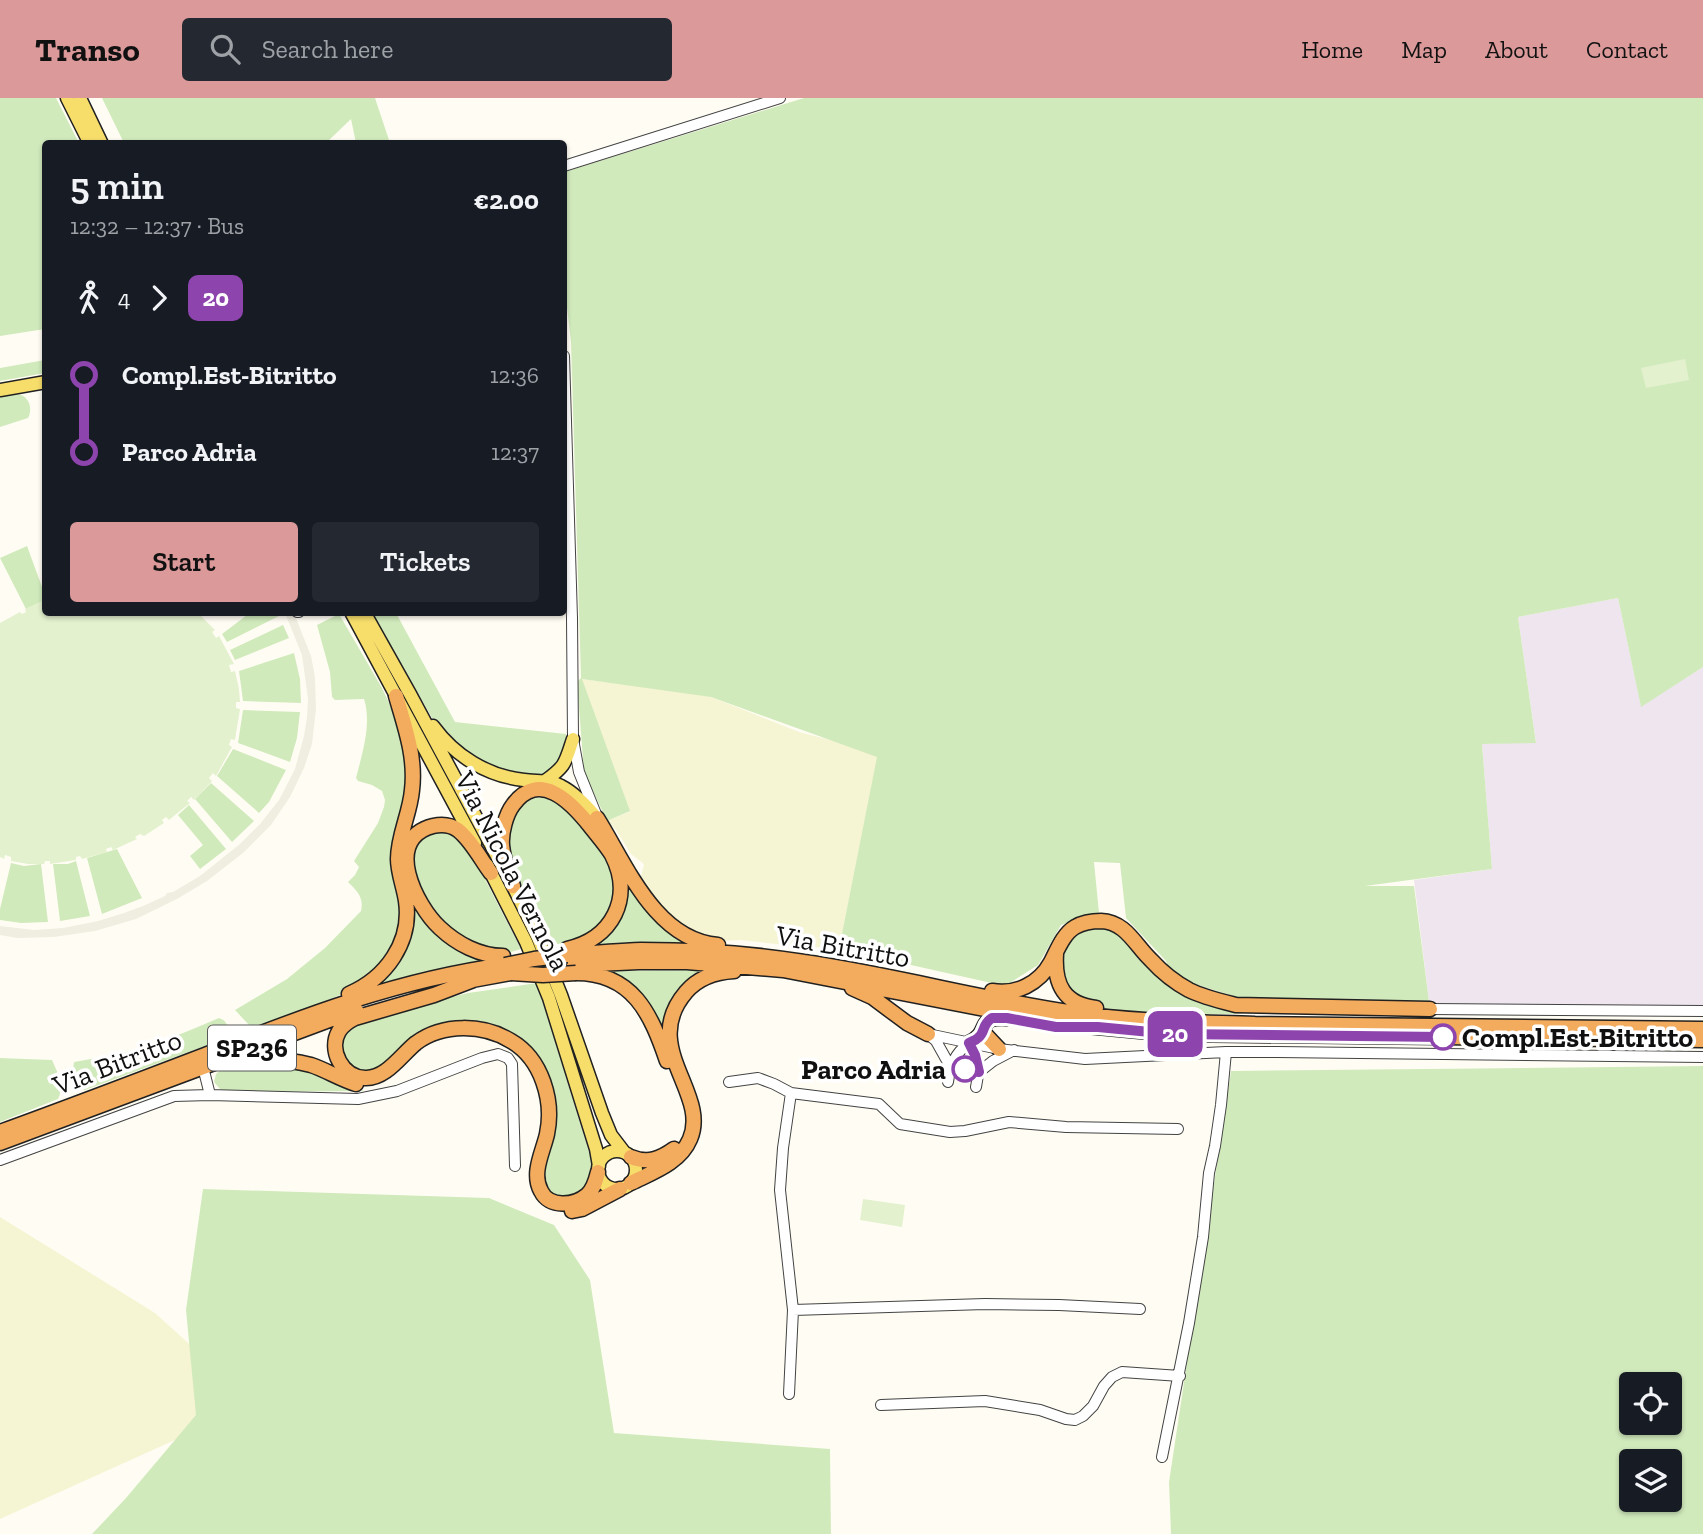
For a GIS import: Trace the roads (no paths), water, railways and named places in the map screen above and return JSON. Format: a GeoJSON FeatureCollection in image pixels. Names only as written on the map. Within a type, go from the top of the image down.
{"type":"FeatureCollection","features":[{"type":"Feature","properties":{"kind":"highway"},"geometry":{"type":"LineString","coordinates":[[300,1018],[362,989],[389,965],[401,944],[407,906],[398,860],[402,828],[412,792],[413,771],[403,695]]}},
{"type":"Feature","properties":{"kind":"highway"},"geometry":{"type":"LineString","coordinates":[[513,886],[501,844],[510,809],[531,790],[543,789],[557,794],[576,809],[612,856],[621,888],[620,902],[612,921],[601,934],[567,960],[595,975],[614,981],[639,1001],[656,1030],[686,1121],[685,1133],[680,1142],[665,1155],[640,1161],[628,1154]]}},
{"type":"Feature","properties":{"kind":"highway"},"geometry":{"type":"LineString","coordinates":[[597,818],[647,901],[678,930],[711,945],[798,953],[839,960],[856,971]]}},
{"type":"Feature","properties":{"kind":"highway"},"geometry":{"type":"LineString","coordinates":[[491,873],[466,838],[449,825],[425,829],[414,837],[408,848],[406,862],[410,881],[425,912],[449,936],[506,965]]}},
{"type":"Feature","properties":{"kind":"highway"},"geometry":{"type":"LineString","coordinates":[[953,990],[968,986],[998,992],[1018,990],[1031,985],[1050,965],[1062,940],[1074,927],[1103,921],[1118,925],[1135,939],[1149,959],[1189,990],[1216,1000],[1236,1005],[1430,1009]]}},
{"type":"Feature","properties":{"kind":"highway","name":"Via Bitritto"},"geometry":{"type":"LineString","coordinates":[[0,1132],[300,1018],[423,979],[466,970],[638,950],[717,952],[796,960],[1077,1014],[1184,1023],[1703,1029]]}},
{"type":"Feature","properties":{"kind":"highway"},"geometry":{"type":"LineString","coordinates":[[1056,953],[1056,976],[1060,986],[1066,995],[1085,1007],[1227,1023]]}},
{"type":"Feature","properties":{"kind":"highway","name":"Via Bitritto"},"geometry":{"type":"LineString","coordinates":[[0,1143],[341,1015],[476,979],[506,965],[534,959],[687,962],[783,970],[1019,1016],[1171,1034],[1703,1040]]}},
{"type":"Feature","properties":{"kind":"highway"},"geometry":{"type":"LineString","coordinates":[[218,1061],[292,1061],[363,1086],[384,1081],[419,1051],[440,1040],[464,1036],[488,1039],[500,1044],[512,1051],[526,1066],[538,1089],[541,1122],[529,1174],[534,1194],[541,1203],[548,1209],[559,1212],[582,1209],[659,1169],[679,1156],[687,1147],[692,1137],[694,1116],[672,1051],[672,1017],[680,1000],[690,989],[713,974],[733,971],[764,974],[783,970],[800,978],[837,984],[864,992],[907,1023],[928,1034]]}},
{"type":"Feature","properties":{"kind":"highway"},"geometry":{"type":"LineString","coordinates":[[476,979],[434,995],[355,1018],[339,1032],[335,1042],[339,1063],[346,1071],[365,1079],[386,1071],[416,1043],[448,1029],[473,1029],[504,1037],[530,1058],[545,1085],[549,1102],[547,1133],[538,1167],[540,1191],[554,1203],[577,1201],[587,1195],[594,1185],[598,1168]]}},
{"type":"Feature","properties":{"kind":"highway"},"geometry":{"type":"LineString","coordinates":[[969,1043],[978,1038],[984,1025],[992,1018],[1056,1027],[1098,1027]]}},
{"type":"Feature","properties":{"kind":"highway"},"geometry":{"type":"LineString","coordinates":[[983,1032],[1006,1049]]}},
{"type":"Feature","properties":{"kind":"highway"},"geometry":{"type":"LineString","coordinates":[[0,1151],[49,1132],[89,1110]]}},
{"type":"Feature","properties":{"kind":"main road"},"geometry":{"type":"LineString","coordinates":[[67,98],[88,140]]}},
{"type":"Feature","properties":{"kind":"main road"},"geometry":{"type":"LineString","coordinates":[[80,98],[100,140]]}},
{"type":"Feature","properties":{"kind":"main road"},"geometry":{"type":"LineString","coordinates":[[0,390],[42,383]]}},
{"type":"Feature","properties":{"kind":"main road","name":"Via Nicola Vernola"},"geometry":{"type":"LineString","coordinates":[[357,616],[513,886],[561,995],[611,1135],[628,1154]]}},
{"type":"Feature","properties":{"kind":"main road"},"geometry":{"type":"LineString","coordinates":[[403,695],[463,757],[488,771],[505,776],[562,786],[585,804],[597,818]]}},
{"type":"Feature","properties":{"kind":"main road","name":"Via Nicola Vernola"},"geometry":{"type":"LineString","coordinates":[[403,695],[526,942],[549,998],[596,1149],[598,1168]]}},
{"type":"Feature","properties":{"kind":"main road"},"geometry":{"type":"LineString","coordinates":[[545,781],[560,771],[573,739]]}},
{"type":"Feature","properties":{"kind":"main road"},"geometry":{"type":"LineString","coordinates":[[611,1152],[628,1154],[636,1167],[634,1178],[626,1186],[608,1186],[600,1177],[598,1168],[606,1155],[611,1152]]}},
{"type":"Feature","properties":{"kind":"street"},"geometry":{"type":"LineString","coordinates":[[567,165],[780,98]]}},
{"type":"Feature","properties":{"kind":"street"},"geometry":{"type":"LineString","coordinates":[[567,454],[573,739],[579,772],[597,818]]}},
{"type":"Feature","properties":{"kind":"street"},"geometry":{"type":"LineString","coordinates":[[1430,1009],[1703,1011]]}},
{"type":"Feature","properties":{"kind":"street"},"geometry":{"type":"LineString","coordinates":[[928,1034],[1006,1049],[1085,1059],[1226,1052],[1703,1057]]}},
{"type":"Feature","properties":{"kind":"street"},"geometry":{"type":"LineString","coordinates":[[928,1034],[936,1041],[950,1066],[979,1072],[1006,1049]]}},
{"type":"Feature","properties":{"kind":"street"},"geometry":{"type":"LineString","coordinates":[[948,1082],[950,1066],[962,1047],[969,1043]]}},
{"type":"Feature","properties":{"kind":"street"},"geometry":{"type":"LineString","coordinates":[[969,1043],[979,1072],[976,1087]]}},
{"type":"Feature","properties":{"kind":"street"},"geometry":{"type":"LineString","coordinates":[[1162,1457],[1180,1377],[1203,1237],[1226,1052]]}},
{"type":"Feature","properties":{"kind":"street"},"geometry":{"type":"LineString","coordinates":[[0,1160],[174,1096],[358,1099],[397,1091],[498,1054],[508,1058],[512,1064],[515,1166]]}},
{"type":"Feature","properties":{"kind":"street"},"geometry":{"type":"LineString","coordinates":[[203,1067],[210,1095]]}},
{"type":"Feature","properties":{"kind":"street"},"geometry":{"type":"LineString","coordinates":[[729,1082],[758,1078],[791,1093],[879,1104],[900,1124],[950,1132],[1009,1122],[1066,1127],[1178,1129]]}},
{"type":"Feature","properties":{"kind":"street"},"geometry":{"type":"LineString","coordinates":[[789,1394],[793,1310],[780,1190],[791,1093]]}},
{"type":"Feature","properties":{"kind":"street"},"geometry":{"type":"LineString","coordinates":[[793,1310],[985,1304],[1140,1310]]}},
{"type":"Feature","properties":{"kind":"street"},"geometry":{"type":"LineString","coordinates":[[881,1405],[985,1401],[1040,1410],[1075,1420],[1093,1406],[1112,1377],[1122,1372],[1180,1377]]}},
{"type":"Feature","properties":{"kind":"place","name":"Compl.Est-Bitritto"},"geometry":{"type":"Point","coordinates":[1443,1037]}},
{"type":"Feature","properties":{"kind":"place","name":"Parco Adria"},"geometry":{"type":"Point","coordinates":[965,1069]}}]}
